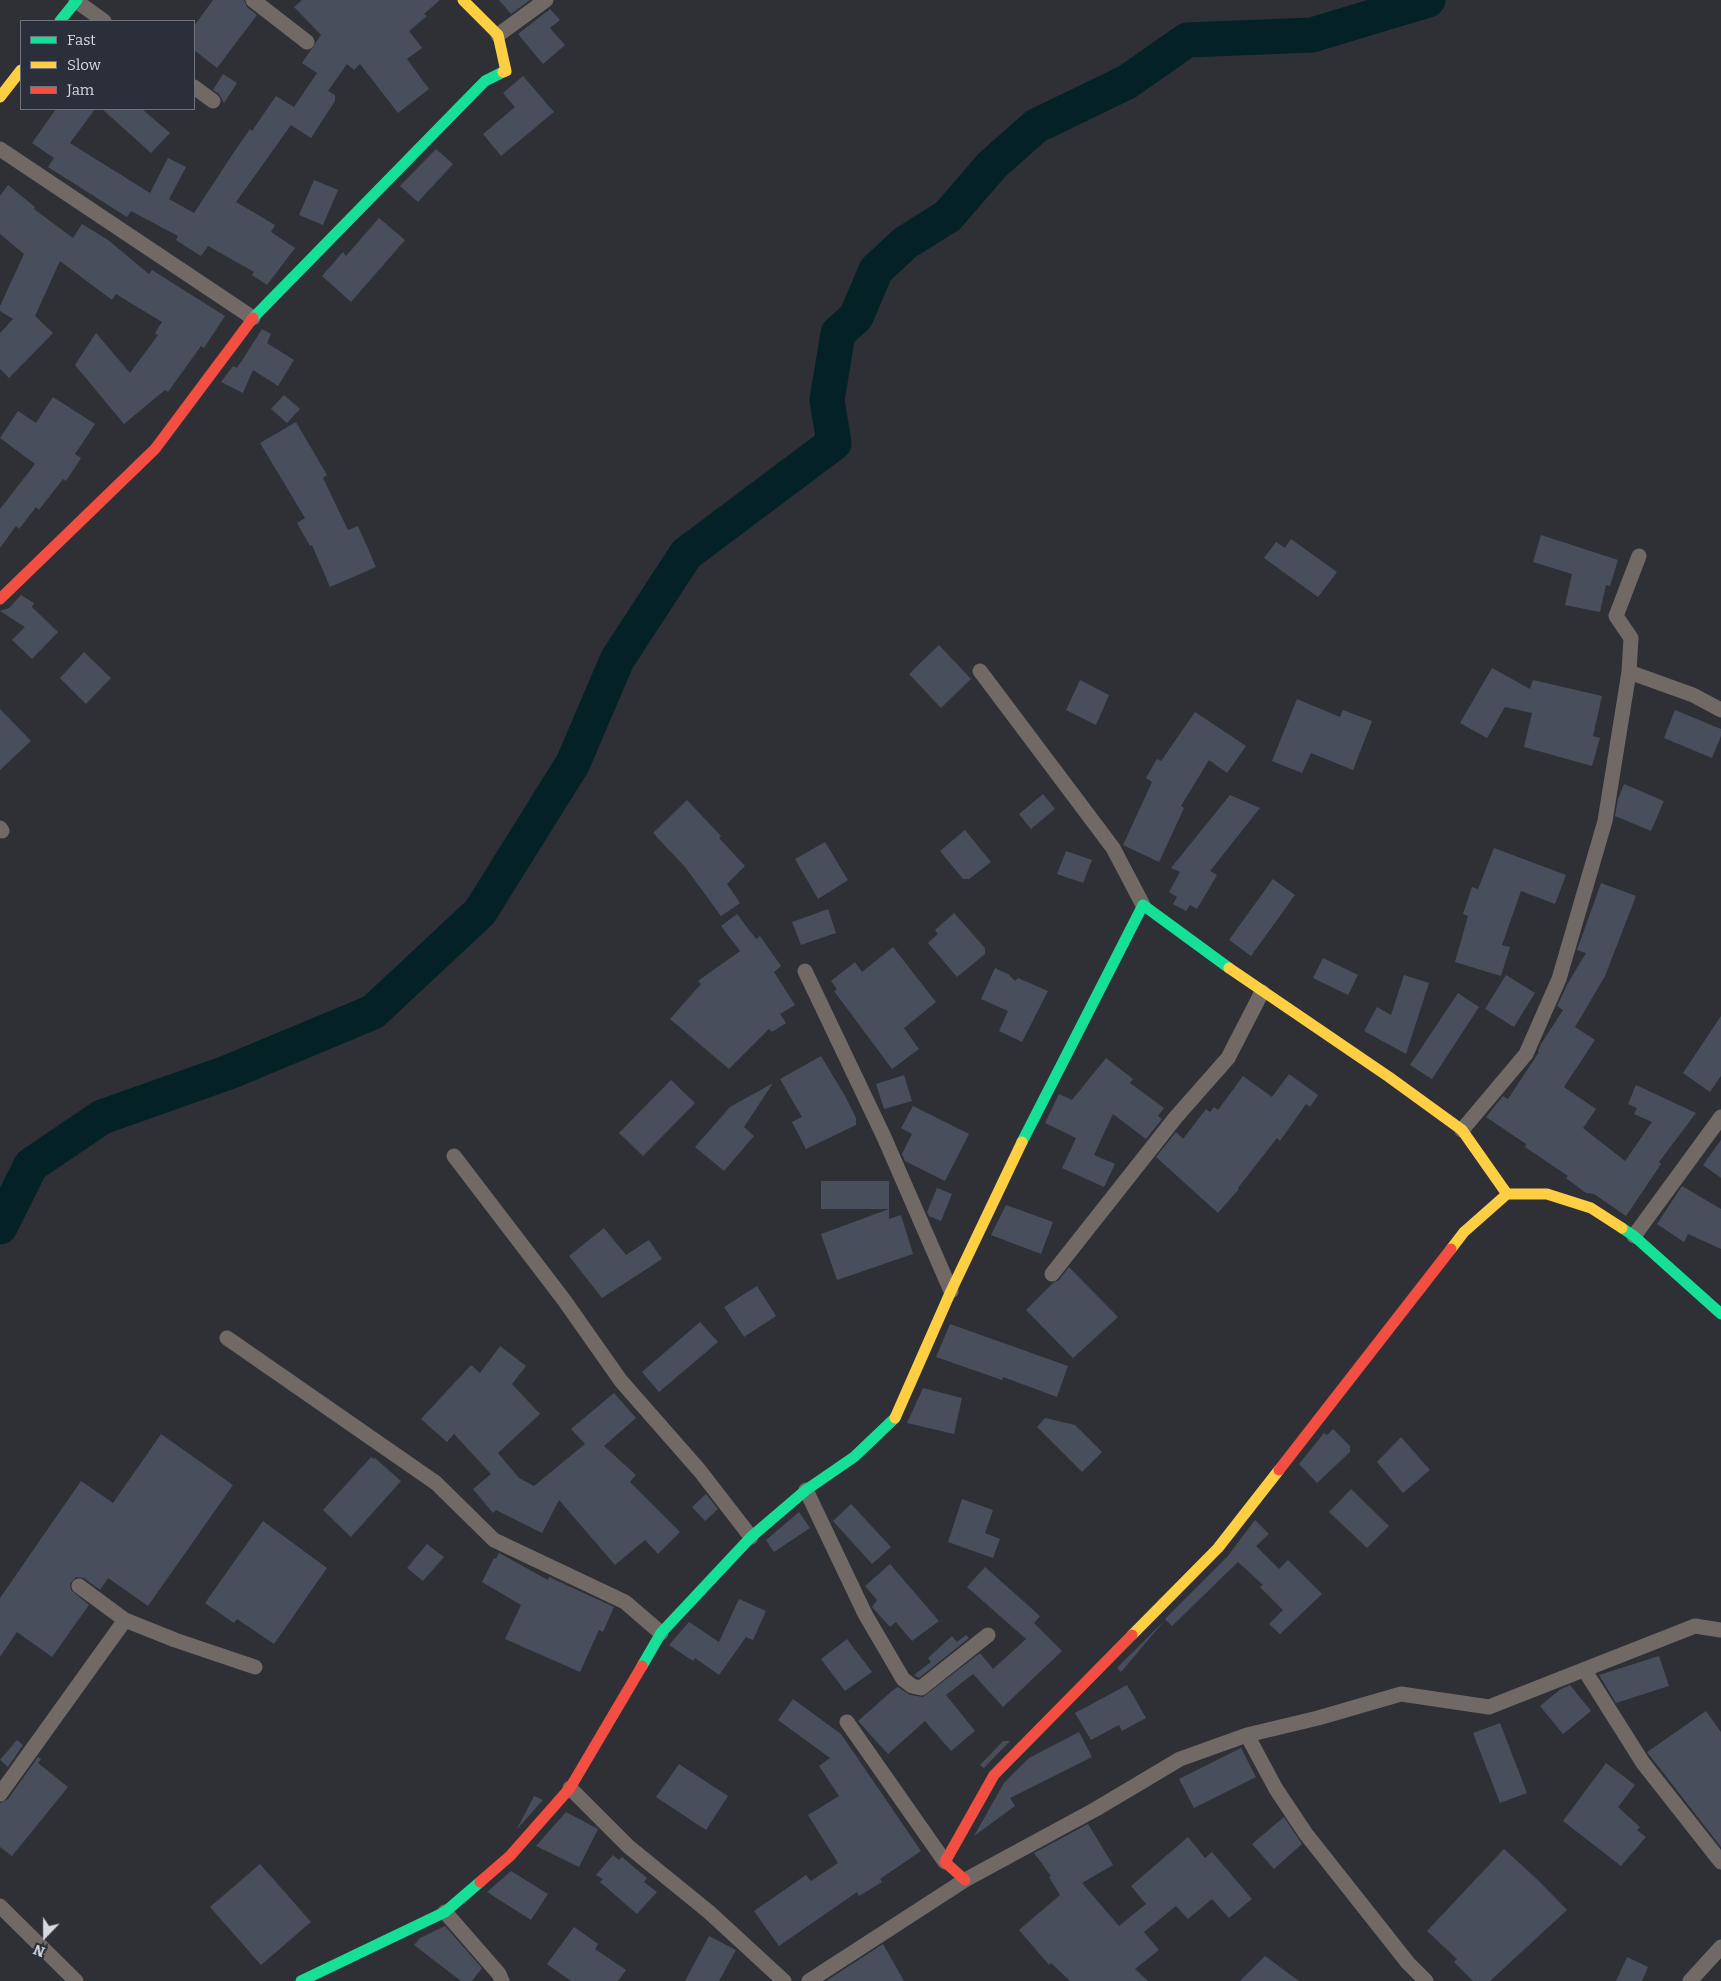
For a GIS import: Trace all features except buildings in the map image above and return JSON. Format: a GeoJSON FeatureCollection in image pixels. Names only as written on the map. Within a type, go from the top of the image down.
{"type":"FeatureCollection","features":[{"type":"Feature","properties":{"kind":"street"},"geometry":{"type":"LineString","coordinates":[[253,0],[307,42]]}},
{"type":"Feature","properties":{"kind":"street"},"geometry":{"type":"LineString","coordinates":[[0,599],[40,558],[155,449],[253,318],[485,81],[506,71],[498,35],[462,0]]}},
{"type":"Feature","properties":{"kind":"street"},"geometry":{"type":"LineString","coordinates":[[498,35],[546,0]]}},
{"type":"Feature","properties":{"kind":"street"},"geometry":{"type":"LineString","coordinates":[[61,20],[76,1],[103,20]]}},
{"type":"Feature","properties":{"kind":"street"},"geometry":{"type":"LineString","coordinates":[[0,97],[20,71]]}},
{"type":"Feature","properties":{"kind":"street"},"geometry":{"type":"LineString","coordinates":[[195,88],[213,101]]}},
{"type":"Feature","properties":{"kind":"street"},"geometry":{"type":"LineString","coordinates":[[0,149],[253,318]]}},
{"type":"Feature","properties":{"kind":"street"},"geometry":{"type":"LineString","coordinates":[[1462,1130],[1526,1054],[1558,979],[1605,821],[1629,672],[1631,638],[1616,616],[1639,556]]}},
{"type":"Feature","properties":{"kind":"street"},"geometry":{"type":"LineString","coordinates":[[980,671],[1113,848],[1143,905],[1262,992],[1389,1077],[1462,1130],[1507,1194]]}},
{"type":"Feature","properties":{"kind":"street"},"geometry":{"type":"LineString","coordinates":[[1629,672],[1693,695],[1721,710]]}},
{"type":"Feature","properties":{"kind":"street"},"geometry":{"type":"LineString","coordinates":[[301,1981],[445,1912],[510,1856],[570,1788],[661,1632],[751,1537],[806,1490],[854,1457],[896,1416],[951,1291],[1047,1089],[1143,905]]}},
{"type":"Feature","properties":{"kind":"street"},"geometry":{"type":"LineString","coordinates":[[805,970],[884,1137],[951,1291]]}},
{"type":"Feature","properties":{"kind":"street"},"geometry":{"type":"LineString","coordinates":[[1052,1274],[1176,1118],[1228,1058],[1262,992]]}},
{"type":"Feature","properties":{"kind":"street"},"geometry":{"type":"LineString","coordinates":[[1634,1236],[1721,1117]]}},
{"type":"Feature","properties":{"kind":"street"},"geometry":{"type":"LineString","coordinates":[[454,1156],[564,1300],[621,1381],[700,1471],[751,1537]]}},
{"type":"Feature","properties":{"kind":"street"},"geometry":{"type":"LineString","coordinates":[[945,1862],[994,1776],[1218,1548],[1464,1232],[1507,1194],[1547,1194],[1591,1208],[1634,1236],[1721,1314]]}},
{"type":"Feature","properties":{"kind":"street"},"geometry":{"type":"LineString","coordinates":[[228,1338],[436,1483],[494,1540],[625,1602],[661,1632]]}},
{"type":"Feature","properties":{"kind":"street"},"geometry":{"type":"LineString","coordinates":[[806,1490],[865,1614],[903,1679],[912,1686],[921,1688],[988,1635]]}},
{"type":"Feature","properties":{"kind":"street"},"geometry":{"type":"LineString","coordinates":[[79,1586],[125,1620],[175,1640],[255,1667]]}},
{"type":"Feature","properties":{"kind":"street"},"geometry":{"type":"LineString","coordinates":[[0,1794],[125,1620]]}},
{"type":"Feature","properties":{"kind":"street"},"geometry":{"type":"LineString","coordinates":[[809,1981],[965,1880],[1096,1809],[1180,1759],[1247,1735],[1318,1718],[1400,1694],[1490,1708],[1518,1695],[1586,1671],[1695,1626],[1721,1630]]}},
{"type":"Feature","properties":{"kind":"street"},"geometry":{"type":"LineString","coordinates":[[1586,1671],[1643,1763],[1721,1862]]}},
{"type":"Feature","properties":{"kind":"street"},"geometry":{"type":"LineString","coordinates":[[847,1722],[945,1862],[965,1880]]}},
{"type":"Feature","properties":{"kind":"street"},"geometry":{"type":"LineString","coordinates":[[1247,1735],[1276,1789],[1306,1834],[1396,1948],[1426,1981]]}},
{"type":"Feature","properties":{"kind":"street"},"geometry":{"type":"LineString","coordinates":[[570,1788],[629,1847],[709,1912],[784,1981]]}},
{"type":"Feature","properties":{"kind":"street"},"geometry":{"type":"LineString","coordinates":[[0,1906],[76,1981]]}},
{"type":"Feature","properties":{"kind":"street"},"geometry":{"type":"LineString","coordinates":[[445,1912],[499,1974],[502,1981]]}},
{"type":"Feature","properties":{"kind":"street"},"geometry":{"type":"LineString","coordinates":[[1690,1981],[1721,1947]]}},
{"type":"Feature","properties":{"kind":"waterway"},"geometry":{"type":"LineString","coordinates":[[0,1227],[31,1165],[102,1117],[229,1072],[373,1012],[480,912],[573,763],[617,660],[686,554],[834,443],[827,400],[838,333],[856,317],[876,270],[905,243],[948,216],[992,165],[1036,126],[1127,82],[1187,40],[1312,35],[1428,0]]}},
{"type":"Feature","properties":{"kind":"traffic: fast"},"geometry":{"type":"LineString","coordinates":[[61,20],[77,0]]}},
{"type":"Feature","properties":{"kind":"traffic: fast"},"geometry":{"type":"LineString","coordinates":[[253,318],[485,81],[503,72]]}},
{"type":"Feature","properties":{"kind":"traffic: fast"},"geometry":{"type":"LineString","coordinates":[[1022,1142],[1143,905],[1229,968]]}},
{"type":"Feature","properties":{"kind":"traffic: fast"},"geometry":{"type":"LineString","coordinates":[[1622,1228],[1634,1236],[1721,1314]]}},
{"type":"Feature","properties":{"kind":"traffic: fast"},"geometry":{"type":"LineString","coordinates":[[642,1666],[661,1633],[751,1537],[806,1490],[854,1457],[895,1418]]}},
{"type":"Feature","properties":{"kind":"traffic: fast"},"geometry":{"type":"LineString","coordinates":[[301,1981],[445,1912],[480,1882]]}},
{"type":"Feature","properties":{"kind":"traffic: slow"},"geometry":{"type":"LineString","coordinates":[[463,0],[498,35],[506,71],[503,72]]}},
{"type":"Feature","properties":{"kind":"traffic: slow"},"geometry":{"type":"LineString","coordinates":[[0,97],[20,71]]}},
{"type":"Feature","properties":{"kind":"traffic: slow"},"geometry":{"type":"LineString","coordinates":[[1229,968],[1389,1077],[1462,1130],[1507,1194]]}},
{"type":"Feature","properties":{"kind":"traffic: slow"},"geometry":{"type":"LineString","coordinates":[[895,1418],[951,1291],[1022,1142]]}},
{"type":"Feature","properties":{"kind":"traffic: slow"},"geometry":{"type":"LineString","coordinates":[[1451,1249],[1464,1232],[1507,1194],[1547,1194],[1591,1208],[1622,1228]]}},
{"type":"Feature","properties":{"kind":"traffic: slow"},"geometry":{"type":"LineString","coordinates":[[1132,1635],[1218,1548],[1279,1470]]}},
{"type":"Feature","properties":{"kind":"traffic: jam"},"geometry":{"type":"LineString","coordinates":[[0,599],[155,449],[253,318]]}},
{"type":"Feature","properties":{"kind":"traffic: jam"},"geometry":{"type":"LineString","coordinates":[[1279,1470],[1451,1249]]}},
{"type":"Feature","properties":{"kind":"traffic: jam"},"geometry":{"type":"LineString","coordinates":[[965,1880],[945,1862],[994,1775],[1132,1635]]}},
{"type":"Feature","properties":{"kind":"traffic: jam"},"geometry":{"type":"LineString","coordinates":[[480,1882],[510,1856],[570,1788],[642,1666]]}}]}
